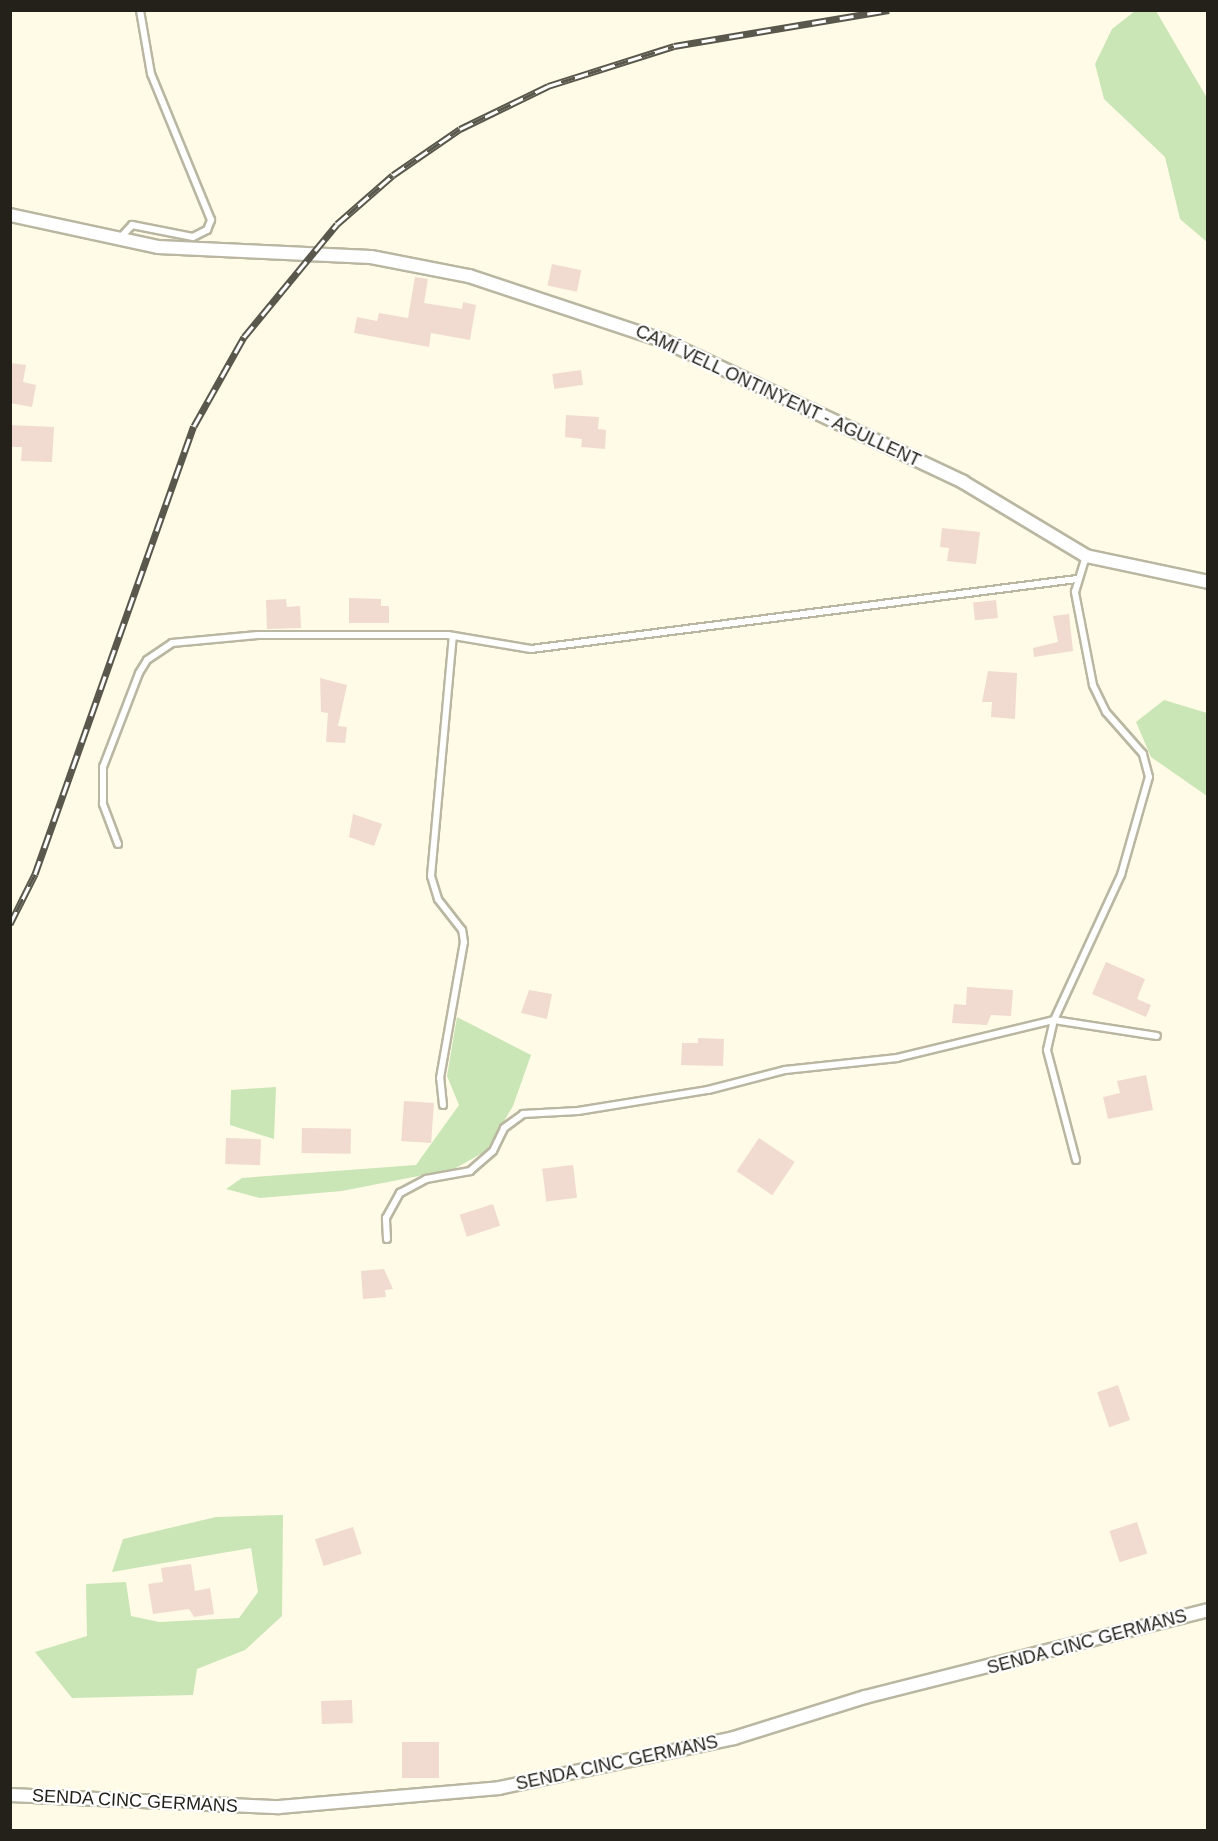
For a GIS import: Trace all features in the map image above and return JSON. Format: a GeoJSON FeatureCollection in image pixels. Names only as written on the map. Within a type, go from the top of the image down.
{"type":"FeatureCollection","features":[{"type":"Feature","properties":{"kind":"street","name":"CAMÍ VELL ONTINYENT - AGULLENT"},"geometry":{"type":"LineString","coordinates":[[10,215],[158,247],[281,250],[412,262],[570,308],[664,341],[937,469],[1086,556],[1208,582]]}},
{"type":"Feature","properties":{"kind":"street","name":"SENDA CINC GERMANS"},"geometry":{"type":"LineString","coordinates":[[10,1795],[279,1808],[499,1788],[745,1736],[865,1697],[1208,1610]]}},
{"type":"Feature","properties":{"kind":"lane"},"geometry":{"type":"LineString","coordinates":[[119,239],[132,225],[193,237],[207,230],[211,220],[151,74],[140,10]]}},
{"type":"Feature","properties":{"kind":"lane"},"geometry":{"type":"LineString","coordinates":[[1076,1160],[1047,1050],[1054,1020],[1121,875],[1149,777],[1143,754],[1106,712],[1093,685],[1077,579],[1086,556]]}},
{"type":"Feature","properties":{"kind":"lane"},"geometry":{"type":"LineString","coordinates":[[118,844],[103,804],[103,767],[130,690],[147,660],[159,650],[192,640],[258,635],[453,636],[531,649],[1077,579]]}},
{"type":"Feature","properties":{"kind":"lane"},"geometry":{"type":"LineString","coordinates":[[443,1105],[440,1078],[464,942],[462,930],[438,899],[431,876],[453,636]]}},
{"type":"Feature","properties":{"kind":"lane"},"geometry":{"type":"LineString","coordinates":[[387,1239],[386,1218],[400,1193],[426,1179],[470,1171],[493,1150],[504,1128],[524,1114],[578,1111],[708,1090],[785,1071],[897,1058],[1054,1020],[1157,1036]]}},
{"type":"Feature","properties":{"kind":"green space"},"geometry":{"type":"Polygon","coordinates":[[[1135,11],[1156,11],[1207,98],[1207,242],[1180,219],[1165,157],[1104,99],[1095,64],[1112,29],[1135,11]]]}},
{"type":"Feature","properties":{"kind":"green space"},"geometry":{"type":"Polygon","coordinates":[[[1164,700],[1207,713],[1207,796],[1151,757],[1136,722],[1164,700]]]}},
{"type":"Feature","properties":{"kind":"green space"},"geometry":{"type":"Polygon","coordinates":[[[457,1017],[531,1055],[513,1106],[486,1151],[454,1169],[342,1191],[260,1198],[226,1189],[242,1178],[416,1165],[459,1105],[447,1076],[457,1017]]]}},
{"type":"Feature","properties":{"kind":"green space"},"geometry":{"type":"Polygon","coordinates":[[[276,1087],[274,1139],[230,1125],[231,1090],[276,1087]]]}},
{"type":"Feature","properties":{"kind":"green space"},"geometry":{"type":"Polygon","coordinates":[[[283,1515],[282,1616],[245,1650],[197,1669],[193,1695],[72,1698],[35,1652],[87,1636],[86,1584],[126,1582],[131,1616],[159,1622],[239,1618],[258,1592],[251,1548],[112,1572],[123,1539],[216,1517],[283,1515]]]}},
{"type":"Feature","properties":{"kind":"building"},"geometry":{"type":"Polygon","coordinates":[[[552,264],[581,270],[577,292],[547,286],[552,264]]]}},
{"type":"Feature","properties":{"kind":"building"},"geometry":{"type":"Polygon","coordinates":[[[415,277],[428,279],[424,303],[462,309],[463,302],[476,305],[470,340],[431,333],[429,347],[354,333],[357,317],[377,321],[379,313],[408,318],[415,277]]]}},
{"type":"Feature","properties":{"kind":"building"},"geometry":{"type":"Polygon","coordinates":[[[10,363],[26,365],[23,382],[36,385],[32,407],[10,403],[10,363]]]}},
{"type":"Feature","properties":{"kind":"building"},"geometry":{"type":"Polygon","coordinates":[[[581,370],[583,385],[554,389],[552,374],[581,370]]]}},
{"type":"Feature","properties":{"kind":"building"},"geometry":{"type":"Polygon","coordinates":[[[566,415],[599,417],[598,429],[606,430],[605,449],[581,447],[582,439],[565,437],[566,415]]]}},
{"type":"Feature","properties":{"kind":"building"},"geometry":{"type":"Polygon","coordinates":[[[10,425],[54,427],[52,462],[21,461],[22,447],[10,447],[10,425]]]}},
{"type":"Feature","properties":{"kind":"building"},"geometry":{"type":"Polygon","coordinates":[[[942,528],[980,532],[976,564],[947,561],[949,548],[940,547],[942,528]]]}},
{"type":"Feature","properties":{"kind":"building"},"geometry":{"type":"Polygon","coordinates":[[[349,598],[381,599],[381,606],[389,606],[389,623],[349,623],[349,598]]]}},
{"type":"Feature","properties":{"kind":"building"},"geometry":{"type":"Polygon","coordinates":[[[286,599],[287,607],[300,606],[301,628],[267,629],[266,600],[286,599]]]}},
{"type":"Feature","properties":{"kind":"building"},"geometry":{"type":"Polygon","coordinates":[[[996,600],[998,618],[975,620],[973,602],[996,600]]]}},
{"type":"Feature","properties":{"kind":"building"},"geometry":{"type":"Polygon","coordinates":[[[1069,614],[1073,651],[1034,657],[1033,648],[1058,642],[1053,616],[1069,614]]]}},
{"type":"Feature","properties":{"kind":"building"},"geometry":{"type":"Polygon","coordinates":[[[988,671],[1017,673],[1015,719],[991,717],[992,702],[982,702],[988,671]]]}},
{"type":"Feature","properties":{"kind":"building"},"geometry":{"type":"Polygon","coordinates":[[[320,678],[347,685],[338,726],[347,727],[345,743],[326,742],[328,713],[321,712],[320,678]]]}},
{"type":"Feature","properties":{"kind":"building"},"geometry":{"type":"Polygon","coordinates":[[[353,814],[382,824],[374,846],[349,837],[353,814]]]}},
{"type":"Feature","properties":{"kind":"building"},"geometry":{"type":"Polygon","coordinates":[[[1106,962],[1145,979],[1137,999],[1151,1005],[1146,1017],[1092,994],[1106,962]]]}},
{"type":"Feature","properties":{"kind":"building"},"geometry":{"type":"Polygon","coordinates":[[[967,987],[1013,990],[1011,1016],[991,1015],[987,1025],[952,1023],[954,1004],[966,1005],[967,987]]]}},
{"type":"Feature","properties":{"kind":"building"},"geometry":{"type":"Polygon","coordinates":[[[529,990],[552,994],[547,1019],[521,1013],[529,990]]]}},
{"type":"Feature","properties":{"kind":"building"},"geometry":{"type":"Polygon","coordinates":[[[698,1038],[724,1039],[723,1066],[681,1065],[682,1043],[698,1043],[698,1038]]]}},
{"type":"Feature","properties":{"kind":"building"},"geometry":{"type":"Polygon","coordinates":[[[1146,1075],[1153,1110],[1108,1119],[1103,1097],[1120,1093],[1117,1081],[1146,1075]]]}},
{"type":"Feature","properties":{"kind":"building"},"geometry":{"type":"Polygon","coordinates":[[[404,1101],[434,1103],[431,1143],[401,1141],[404,1101]]]}},
{"type":"Feature","properties":{"kind":"building"},"geometry":{"type":"Polygon","coordinates":[[[302,1128],[351,1129],[351,1154],[302,1153],[302,1128]]]}},
{"type":"Feature","properties":{"kind":"building"},"geometry":{"type":"Polygon","coordinates":[[[226,1138],[261,1139],[260,1165],[225,1164],[226,1138]]]}},
{"type":"Feature","properties":{"kind":"building"},"geometry":{"type":"Polygon","coordinates":[[[759,1138],[795,1162],[772,1195],[737,1171],[759,1138]]]}},
{"type":"Feature","properties":{"kind":"building"},"geometry":{"type":"Polygon","coordinates":[[[573,1165],[577,1198],[546,1202],[542,1169],[573,1165]]]}},
{"type":"Feature","properties":{"kind":"building"},"geometry":{"type":"Polygon","coordinates":[[[493,1204],[500,1226],[467,1237],[460,1215],[493,1204]]]}},
{"type":"Feature","properties":{"kind":"building"},"geometry":{"type":"Polygon","coordinates":[[[384,1269],[393,1289],[385,1290],[386,1297],[363,1299],[361,1271],[384,1269]]]}},
{"type":"Feature","properties":{"kind":"building"},"geometry":{"type":"Polygon","coordinates":[[[1118,1385],[1130,1420],[1109,1427],[1097,1392],[1118,1385]]]}},
{"type":"Feature","properties":{"kind":"building"},"geometry":{"type":"Polygon","coordinates":[[[1137,1522],[1147,1553],[1120,1562],[1109,1531],[1137,1522]]]}},
{"type":"Feature","properties":{"kind":"building"},"geometry":{"type":"Polygon","coordinates":[[[353,1527],[362,1554],[324,1566],[315,1539],[353,1527]]]}},
{"type":"Feature","properties":{"kind":"building"},"geometry":{"type":"Polygon","coordinates":[[[191,1564],[195,1591],[210,1588],[214,1614],[194,1617],[189,1609],[153,1614],[148,1584],[163,1582],[161,1568],[191,1564]]]}},
{"type":"Feature","properties":{"kind":"building"},"geometry":{"type":"Polygon","coordinates":[[[352,1700],[353,1723],[322,1724],[321,1701],[352,1700]]]}},
{"type":"Feature","properties":{"kind":"building"},"geometry":{"type":"Polygon","coordinates":[[[402,1742],[439,1742],[439,1778],[402,1778],[402,1742]]]}},
{"type":"Feature","properties":{"kind":"railway"},"geometry":{"type":"LineString","coordinates":[[10,924],[35,874],[194,426],[244,337],[337,224],[393,175],[460,129],[548,86],[674,46],[889,10]]}}]}
